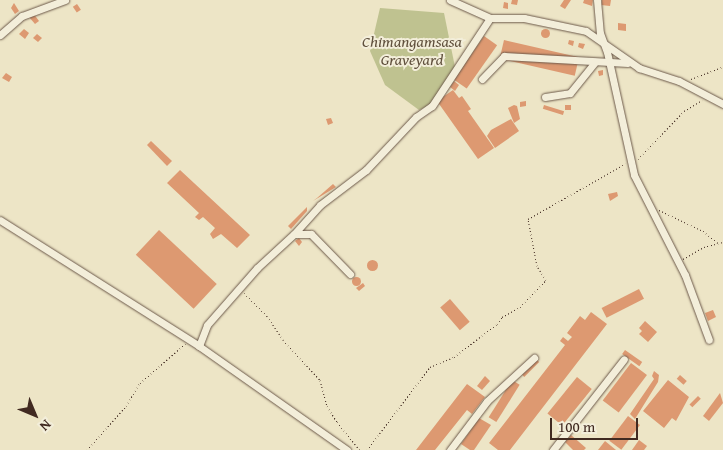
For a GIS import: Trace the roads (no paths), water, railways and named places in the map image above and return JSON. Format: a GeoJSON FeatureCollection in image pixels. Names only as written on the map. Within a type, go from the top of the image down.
{"type":"FeatureCollection","features":[{"type":"Feature","properties":{"kind":"street"},"geometry":{"type":"LineString","coordinates":[[0,35],[22,16],[64,0]]}},
{"type":"Feature","properties":{"kind":"street"},"geometry":{"type":"LineString","coordinates":[[450,0],[490,18],[519,18],[567,27],[596,35],[604,44],[633,65]]}},
{"type":"Feature","properties":{"kind":"street"},"geometry":{"type":"LineString","coordinates":[[598,0],[597,17],[630,162],[642,192],[653,208],[678,262],[709,340]]}},
{"type":"Feature","properties":{"kind":"street"},"geometry":{"type":"LineString","coordinates":[[199,346],[207,325],[242,284],[294,234],[309,216],[366,170],[416,117],[432,106],[490,18]]}},
{"type":"Feature","properties":{"kind":"street"},"geometry":{"type":"LineString","coordinates":[[482,79],[504,56],[595,62],[608,61],[633,65],[684,83],[723,104]]}},
{"type":"Feature","properties":{"kind":"street"},"geometry":{"type":"LineString","coordinates":[[546,97],[570,93],[595,62]]}},
{"type":"Feature","properties":{"kind":"street"},"geometry":{"type":"LineString","coordinates":[[0,220],[199,346],[347,450]]}},
{"type":"Feature","properties":{"kind":"street"},"geometry":{"type":"LineString","coordinates":[[294,234],[311,234],[350,274]]}},
{"type":"Feature","properties":{"kind":"street"},"geometry":{"type":"LineString","coordinates":[[450,450],[487,401],[534,358]]}},
{"type":"Feature","properties":{"kind":"street"},"geometry":{"type":"LineString","coordinates":[[553,450],[624,359]]}},
{"type":"Feature","properties":{"kind":"park label","name":"Chimangamsasa Graveyard"},"geometry":{"type":"Point","coordinates":[412,50]}}]}
